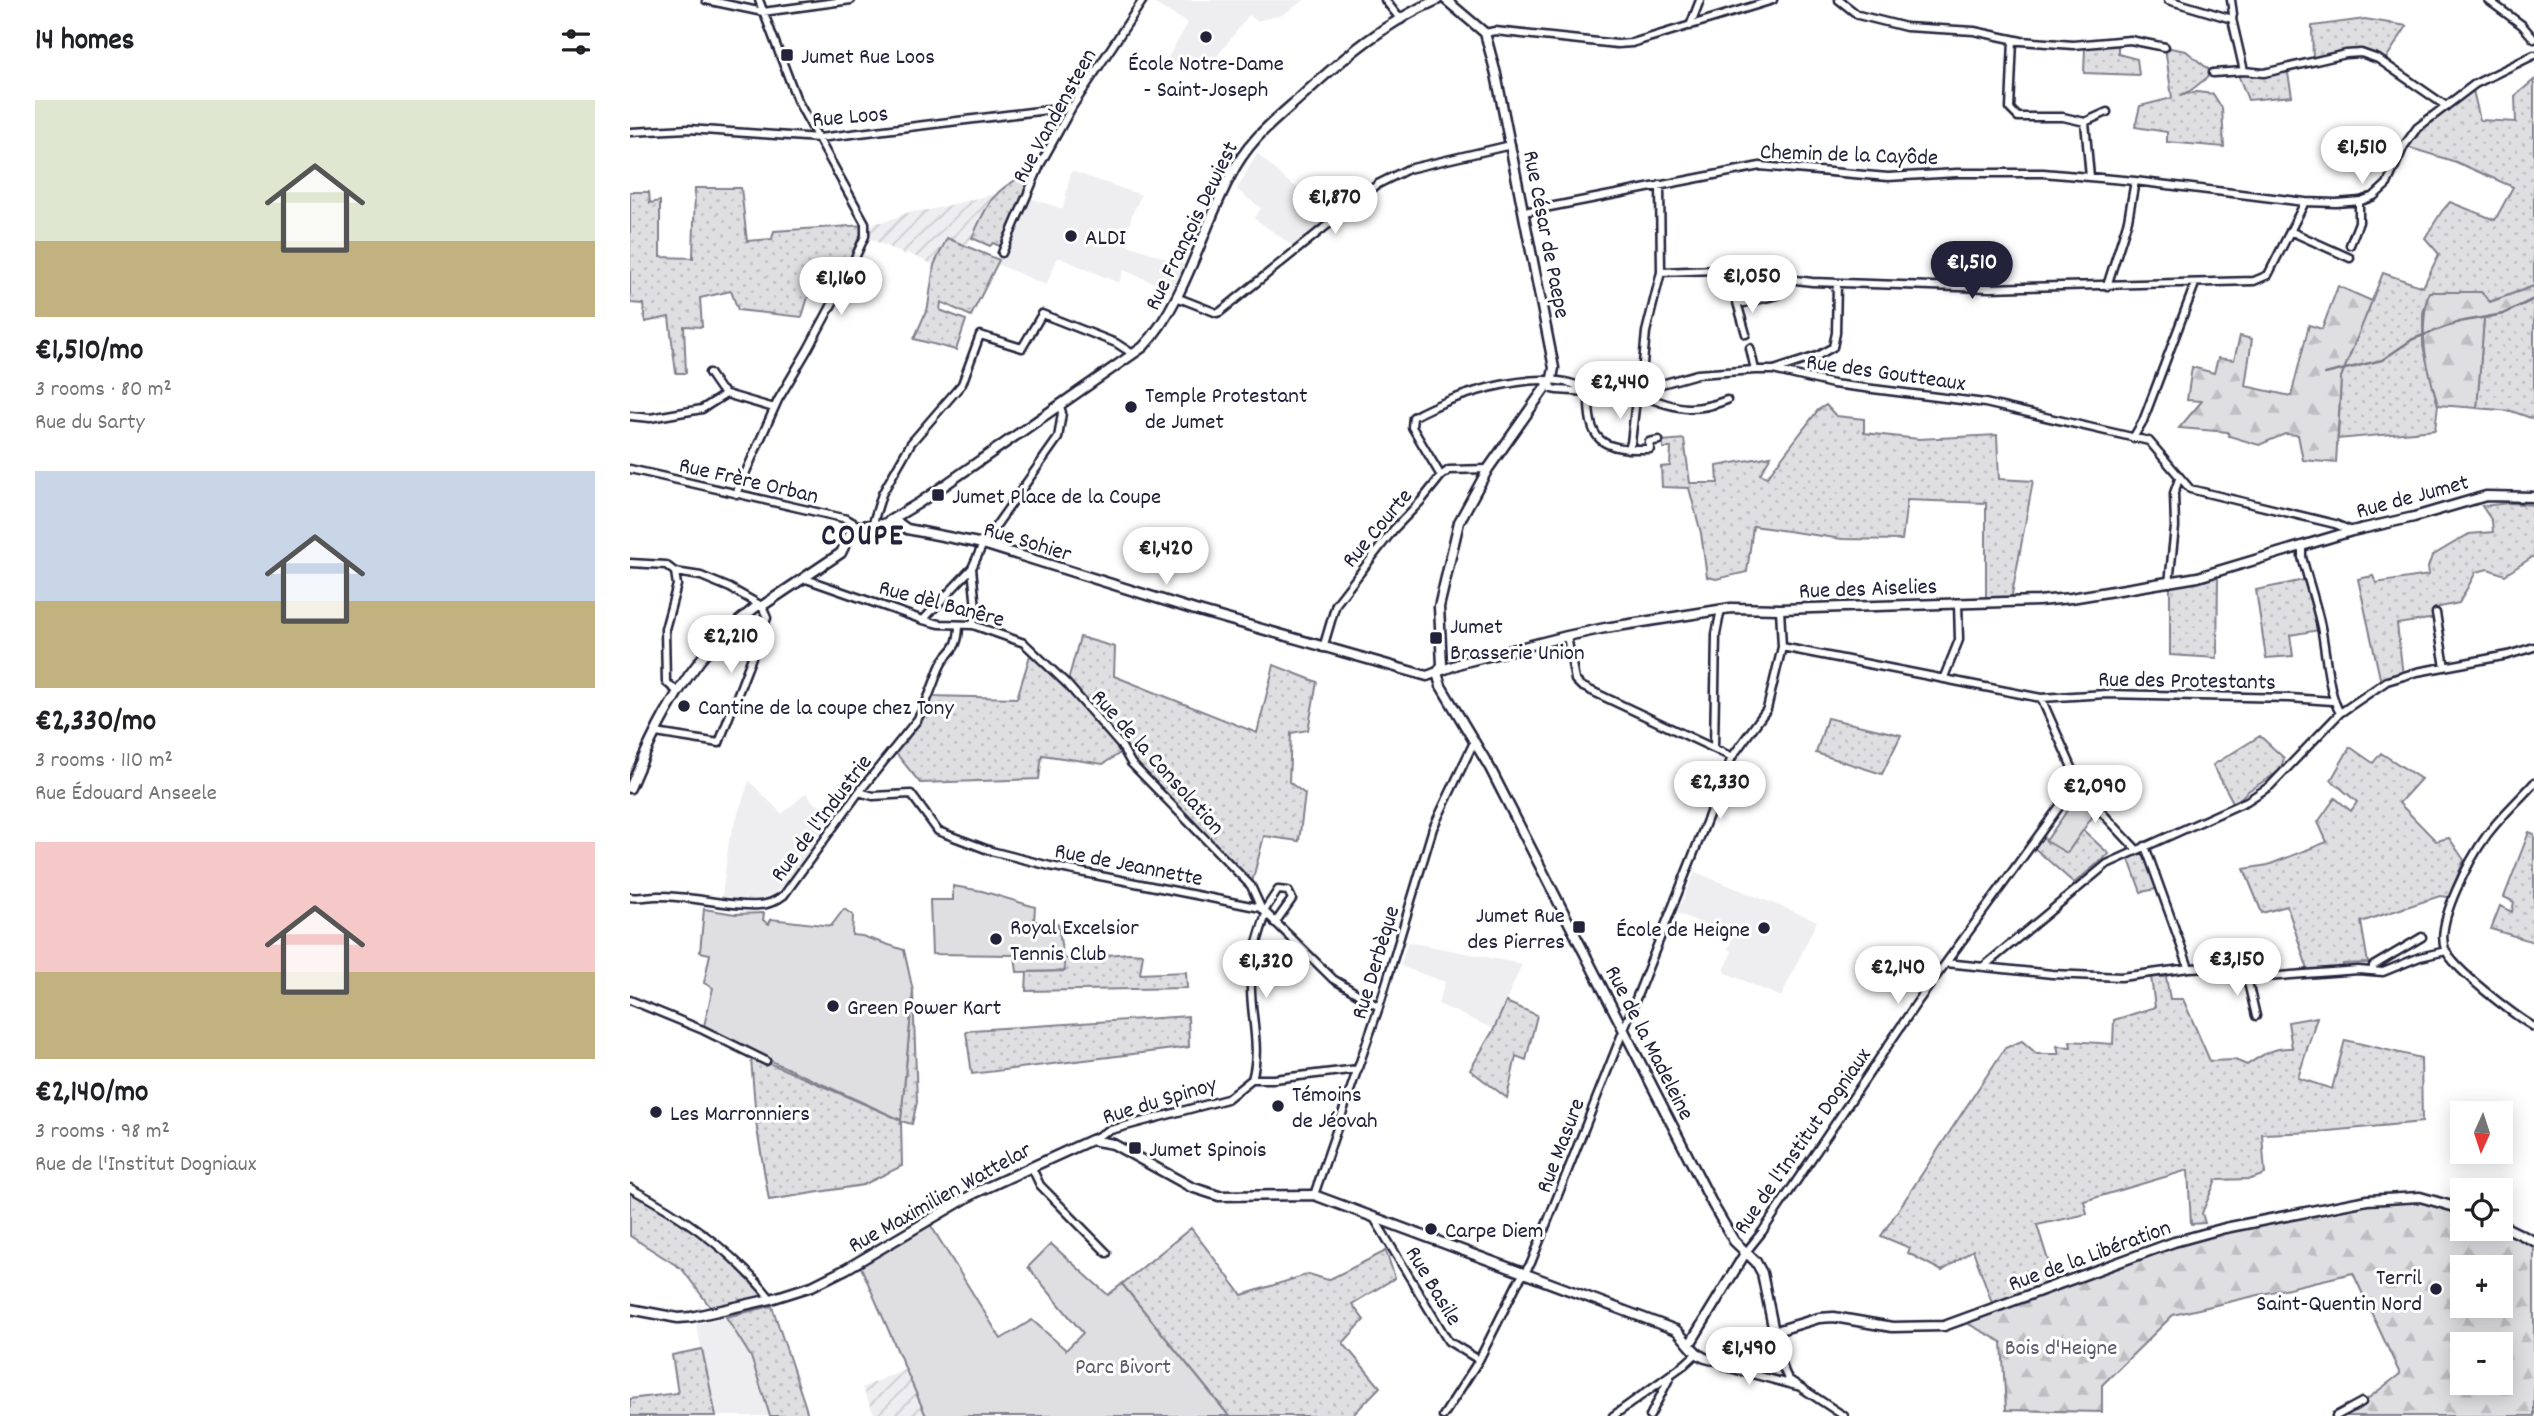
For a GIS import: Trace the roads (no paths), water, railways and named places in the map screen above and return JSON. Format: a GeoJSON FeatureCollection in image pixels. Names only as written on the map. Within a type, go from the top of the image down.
{"type":"FeatureCollection","features":[{"type":"Feature","properties":{"kind":"street"},"geometry":{"type":"LineString","coordinates":[[706,0],[763,12],[851,0]]}},
{"type":"Feature","properties":{"kind":"street"},"geometry":{"type":"LineString","coordinates":[[736,494],[775,408],[839,291],[865,236],[865,223],[797,100],[759,0]]}},
{"type":"Feature","properties":{"kind":"street","name":"Rue Vandensteen"},"geometry":{"type":"LineString","coordinates":[[1002,253],[1041,163],[1072,107],[1143,0]]}},
{"type":"Feature","properties":{"kind":"street"},"geometry":{"type":"LineString","coordinates":[[1385,0],[1401,20]]}},
{"type":"Feature","properties":{"kind":"street","name":"Rue François Dewiest"},"geometry":{"type":"LineString","coordinates":[[859,527],[884,524],[893,519],[1133,354],[1156,333],[1169,314],[1230,176],[1248,145],[1269,123],[1349,53],[1437,0]]}},
{"type":"Feature","properties":{"kind":"street"},"geometry":{"type":"LineString","coordinates":[[1446,0],[1485,33],[1530,33],[1617,44],[1632,43],[1773,0]]}},
{"type":"Feature","properties":{"kind":"street"},"geometry":{"type":"LineString","coordinates":[[1690,26],[1700,0]]}},
{"type":"Feature","properties":{"kind":"street"},"geometry":{"type":"LineString","coordinates":[[1839,0],[1858,15],[1906,27],[1974,31],[2013,40],[2073,45],[2130,40],[2165,47]]}},
{"type":"Feature","properties":{"kind":"street"},"geometry":{"type":"LineString","coordinates":[[2168,0],[2232,19],[2244,71]]}},
{"type":"Feature","properties":{"kind":"street"},"geometry":{"type":"LineString","coordinates":[[2231,0],[2234,14],[2232,19]]}},
{"type":"Feature","properties":{"kind":"street"},"geometry":{"type":"LineString","coordinates":[[2488,0],[2522,25],[2534,39]]}},
{"type":"Feature","properties":{"kind":"street","name":"Rue César de Paepe"},"geometry":{"type":"LineString","coordinates":[[1485,33],[1511,145],[1554,363],[1549,382]]}},
{"type":"Feature","properties":{"kind":"street"},"geometry":{"type":"LineString","coordinates":[[2013,40],[2010,109],[2018,117],[2063,117],[2085,122],[2107,112]]}},
{"type":"Feature","properties":{"kind":"street"},"geometry":{"type":"LineString","coordinates":[[2213,73],[2264,73],[2361,53],[2378,59],[2446,106]]}},
{"type":"Feature","properties":{"kind":"street"},"geometry":{"type":"LineString","coordinates":[[2350,246],[2360,222],[2358,201],[2374,196],[2387,184],[2404,146],[2417,128],[2475,84],[2534,55]]}},
{"type":"Feature","properties":{"kind":"street","name":"Rue Loos"},"geometry":{"type":"LineString","coordinates":[[630,132],[688,130],[819,138],[1072,107]]}},
{"type":"Feature","properties":{"kind":"street"},"geometry":{"type":"LineString","coordinates":[[2085,122],[2090,177]]}},
{"type":"Feature","properties":{"kind":"street"},"geometry":{"type":"LineString","coordinates":[[1176,297],[1220,312],[1378,184],[1408,169],[1511,145]]}},
{"type":"Feature","properties":{"kind":"street","name":"Chemin de la Cayôde"},"geometry":{"type":"LineString","coordinates":[[1524,212],[1760,166],[1888,177],[2043,173],[2136,181],[2305,202],[2358,201]]}},
{"type":"Feature","properties":{"kind":"street"},"geometry":{"type":"LineString","coordinates":[[2107,286],[2128,220],[2136,181]]}},
{"type":"Feature","properties":{"kind":"street"},"geometry":{"type":"LineString","coordinates":[[1628,449],[1646,332],[1661,272],[1660,185]]}},
{"type":"Feature","properties":{"kind":"street"},"geometry":{"type":"LineString","coordinates":[[1661,272],[1716,270],[1837,283],[1990,288],[2254,281],[2267,275],[2305,202]]}},
{"type":"Feature","properties":{"kind":"street"},"geometry":{"type":"LineString","coordinates":[[2290,231],[2350,258]]}},
{"type":"Feature","properties":{"kind":"street"},"geometry":{"type":"LineString","coordinates":[[1732,272],[1746,334]]}},
{"type":"Feature","properties":{"kind":"street"},"geometry":{"type":"LineString","coordinates":[[1736,299],[1744,303],[1778,295],[1777,278]]}},
{"type":"Feature","properties":{"kind":"street"},"geometry":{"type":"LineString","coordinates":[[1773,370],[1817,356],[1833,347],[1836,333],[1837,283]]}},
{"type":"Feature","properties":{"kind":"street"},"geometry":{"type":"LineString","coordinates":[[2133,438],[2143,421],[2195,284]]}},
{"type":"Feature","properties":{"kind":"street"},"geometry":{"type":"LineString","coordinates":[[872,526],[881,494],[911,443],[962,384],[980,335],[1022,348],[1042,314],[1116,343],[1133,354]]}},
{"type":"Feature","properties":{"kind":"street"},"geometry":{"type":"LineString","coordinates":[[1750,348],[1755,370]]}},
{"type":"Feature","properties":{"kind":"street","name":"Rue des Goutteaux"},"geometry":{"type":"LineString","coordinates":[[1638,397],[1651,387],[1697,374],[1773,370],[1833,384],[1985,403],[2149,441],[2179,479]]}},
{"type":"Feature","properties":{"kind":"street"},"geometry":{"type":"LineString","coordinates":[[709,373],[720,390],[726,394],[775,408]]}},
{"type":"Feature","properties":{"kind":"street"},"geometry":{"type":"LineString","coordinates":[[1441,476],[1412,427],[1413,417],[1432,407],[1486,389],[1527,380],[1549,382]]}},
{"type":"Feature","properties":{"kind":"street"},"geometry":{"type":"LineString","coordinates":[[1549,382],[1552,389],[1638,397],[1687,410],[1727,400]]}},
{"type":"Feature","properties":{"kind":"street"},"geometry":{"type":"LineString","coordinates":[[1437,673],[1442,665],[1439,607],[1459,522],[1488,469],[1549,382]]}},
{"type":"Feature","properties":{"kind":"street"},"geometry":{"type":"LineString","coordinates":[[1589,391],[1591,427],[1596,438],[1628,449],[1650,449],[1649,442],[1659,440]]}},
{"type":"Feature","properties":{"kind":"street"},"geometry":{"type":"LineString","coordinates":[[630,416],[650,418],[702,409],[726,394]]}},
{"type":"Feature","properties":{"kind":"street"},"geometry":{"type":"LineString","coordinates":[[923,620],[972,568],[983,544],[1058,438],[1062,413],[1060,405]]}},
{"type":"Feature","properties":{"kind":"street","name":"Rue Frère Orban"},"geometry":{"type":"LineString","coordinates":[[630,469],[847,519],[859,527]]}},
{"type":"Feature","properties":{"kind":"street","name":"Rue Courte"},"geometry":{"type":"LineString","coordinates":[[1323,648],[1336,604],[1394,529],[1441,476],[1449,470],[1488,469]]}},
{"type":"Feature","properties":{"kind":"street"},"geometry":{"type":"LineString","coordinates":[[2169,583],[2175,527],[2174,493],[2179,479],[2185,486],[2198,492],[2335,524],[2352,531]]}},
{"type":"Feature","properties":{"kind":"street","name":"Rue de Jumet"},"geometry":{"type":"LineString","coordinates":[[2302,547],[2486,496],[2534,497]]}},
{"type":"Feature","properties":{"kind":"street","name":"Rue Sohier"},"geometry":{"type":"LineString","coordinates":[[893,519],[907,529],[983,544],[1086,578],[1323,648],[1413,673],[1427,676],[1437,673]]}},
{"type":"Feature","properties":{"kind":"street"},"geometry":{"type":"LineString","coordinates":[[630,788],[678,692],[691,670],[714,643],[757,606],[762,606],[841,553],[852,530],[859,527]]}},
{"type":"Feature","properties":{"kind":"street"},"geometry":{"type":"LineString","coordinates":[[2302,547],[2302,557],[2320,623],[2333,688],[2332,701],[2340,713]]}},
{"type":"Feature","properties":{"kind":"street","name":"Rue des Aiselies"},"geometry":{"type":"LineString","coordinates":[[1437,673],[1461,663],[1567,636],[1738,607],[1780,609],[2071,598],[2198,577],[2302,547]]}},
{"type":"Feature","properties":{"kind":"street"},"geometry":{"type":"LineString","coordinates":[[630,563],[666,565],[674,572],[701,576],[762,606],[767,618],[719,743],[656,733]]}},
{"type":"Feature","properties":{"kind":"street"},"geometry":{"type":"LineString","coordinates":[[972,568],[976,608],[973,625]]}},
{"type":"Feature","properties":{"kind":"street"},"geometry":{"type":"LineString","coordinates":[[674,572],[677,585],[665,629],[666,682],[678,692]]}},
{"type":"Feature","properties":{"kind":"street","name":"Rue dèl Banêre"},"geometry":{"type":"LineString","coordinates":[[802,580],[806,579],[923,620],[959,626],[973,625],[1024,643],[1028,634]]}},
{"type":"Feature","properties":{"kind":"street"},"geometry":{"type":"LineString","coordinates":[[1944,677],[1959,640],[1958,603]]}},
{"type":"Feature","properties":{"kind":"street","name":"Rue Masure"},"geometry":{"type":"LineString","coordinates":[[1443,1416],[1479,1360],[1532,1261],[1732,757],[1767,709],[1782,647],[1780,609]]}},
{"type":"Feature","properties":{"kind":"street"},"geometry":{"type":"LineString","coordinates":[[1714,748],[1716,634],[1721,610]]}},
{"type":"Feature","properties":{"kind":"street"},"geometry":{"type":"LineString","coordinates":[[2435,613],[2445,667]]}},
{"type":"Feature","properties":{"kind":"street","name":"Rue de l'Industrie"},"geometry":{"type":"LineString","coordinates":[[630,897],[635,899],[643,896],[664,896],[756,906],[778,900],[924,708],[942,662],[957,646],[959,626]]}},
{"type":"Feature","properties":{"kind":"street"},"geometry":{"type":"LineString","coordinates":[[1567,636],[1575,680],[1581,687],[1732,757]]}},
{"type":"Feature","properties":{"kind":"street","name":"Rue de la Consolation"},"geometry":{"type":"LineString","coordinates":[[1024,643],[1067,684],[1122,747],[1131,764],[1251,886],[1264,911]]}},
{"type":"Feature","properties":{"kind":"street","name":"Rue des Protestants"},"geometry":{"type":"LineString","coordinates":[[1782,647],[2040,698],[2106,694],[2332,701]]}},
{"type":"Feature","properties":{"kind":"street"},"geometry":{"type":"LineString","coordinates":[[1983,967],[2107,864],[2247,801],[2270,786],[2340,713],[2387,681],[2508,656],[2534,647]]}},
{"type":"Feature","properties":{"kind":"street","name":"Rue de la Madeleine"},"geometry":{"type":"LineString","coordinates":[[1437,673],[1441,686],[1490,768],[1713,1205],[1734,1241],[1756,1262],[1762,1273],[1773,1332]]}},
{"type":"Feature","properties":{"kind":"street"},"geometry":{"type":"LineString","coordinates":[[2040,698],[2078,781],[2090,800],[2137,850]]}},
{"type":"Feature","properties":{"kind":"street","name":"Rue Derbèque"},"geometry":{"type":"LineString","coordinates":[[1314,1195],[1379,1007],[1433,828],[1474,741]]}},
{"type":"Feature","properties":{"kind":"street","name":"Rue de l'Institut Dogniaux"},"geometry":{"type":"LineString","coordinates":[[1746,1252],[1946,963],[2078,781]]}},
{"type":"Feature","properties":{"kind":"street"},"geometry":{"type":"LineString","coordinates":[[2534,783],[2487,835],[2466,870],[2450,908],[2444,935],[2446,951],[2466,975],[2534,1027]]}},
{"type":"Feature","properties":{"kind":"street","name":"Rue de Jeannette"},"geometry":{"type":"LineString","coordinates":[[859,792],[873,796],[911,794],[937,831],[991,851],[1049,866],[1264,911]]}},
{"type":"Feature","properties":{"kind":"street"},"geometry":{"type":"LineString","coordinates":[[2145,846],[2189,968]]}},
{"type":"Feature","properties":{"kind":"street"},"geometry":{"type":"LineString","coordinates":[[1275,923],[1292,899],[1288,891],[1278,890],[1264,911],[1255,950],[1251,979],[1257,1062],[1252,1079],[1358,1069]]}},
{"type":"Feature","properties":{"kind":"street"},"geometry":{"type":"LineString","coordinates":[[1264,911],[1333,979],[1379,1007]]}},
{"type":"Feature","properties":{"kind":"street"},"geometry":{"type":"LineString","coordinates":[[2373,971],[2373,966],[2422,937]]}},
{"type":"Feature","properties":{"kind":"street"},"geometry":{"type":"LineString","coordinates":[[1946,963],[2052,974],[2117,977],[2212,967],[2266,977],[2358,970],[2383,972],[2420,957],[2446,951]]}},
{"type":"Feature","properties":{"kind":"street"},"geometry":{"type":"LineString","coordinates":[[2246,974],[2256,1016]]}},
{"type":"Feature","properties":{"kind":"street"},"geometry":{"type":"LineString","coordinates":[[630,1000],[703,1030],[766,1061]]}},
{"type":"Feature","properties":{"kind":"street","name":"Rue du Spinoy"},"geometry":{"type":"LineString","coordinates":[[1091,1140],[1107,1131],[1227,1099],[1252,1079]]}},
{"type":"Feature","properties":{"kind":"street"},"geometry":{"type":"LineString","coordinates":[[1091,1140],[1114,1143],[1191,1187],[1219,1196],[1314,1195],[1676,1330],[1697,1353],[1706,1358],[1722,1360],[1762,1347],[1771,1341]]}},
{"type":"Feature","properties":{"kind":"street","name":"Rue Maximilien Wattelar"},"geometry":{"type":"LineString","coordinates":[[630,1309],[678,1318],[759,1302],[812,1286],[975,1193],[1091,1140]]}},
{"type":"Feature","properties":{"kind":"street"},"geometry":{"type":"LineString","coordinates":[[1031,1166],[1040,1185],[1107,1253]]}},
{"type":"Feature","properties":{"kind":"street"},"geometry":{"type":"LineString","coordinates":[[630,1188],[684,1221],[721,1248],[771,1299]]}},
{"type":"Feature","properties":{"kind":"street","name":"Rue de la Libération"},"geometry":{"type":"LineString","coordinates":[[1773,1332],[1819,1318],[1834,1317],[1892,1327],[1944,1326],[2174,1242],[2216,1230],[2367,1200],[2420,1197],[2450,1206]]}},
{"type":"Feature","properties":{"kind":"street","name":"Rue Basile"},"geometry":{"type":"LineString","coordinates":[[1373,1216],[1448,1341],[1479,1360]]}},
{"type":"Feature","properties":{"kind":"street"},"geometry":{"type":"LineString","coordinates":[[2513,1231],[2534,1241]]}},
{"type":"Feature","properties":{"kind":"street"},"geometry":{"type":"LineString","coordinates":[[1690,1343],[1746,1252]]}},
{"type":"Feature","properties":{"kind":"street"},"geometry":{"type":"LineString","coordinates":[[1739,1265],[1755,1266],[1762,1273]]}},
{"type":"Feature","properties":{"kind":"street"},"geometry":{"type":"LineString","coordinates":[[1773,1332],[1771,1341],[1788,1379],[1844,1416]]}},
{"type":"Feature","properties":{"kind":"street"},"geometry":{"type":"LineString","coordinates":[[1613,1416],[1697,1353]]}},
{"type":"Feature","properties":{"kind":"street"},"geometry":{"type":"LineString","coordinates":[[1722,1360],[1726,1367],[1799,1387]]}},
{"type":"Feature","properties":{"kind":"street"},"geometry":{"type":"LineString","coordinates":[[1650,1416],[1671,1375]]}},
{"type":"Feature","properties":{"kind":"street"},"geometry":{"type":"LineString","coordinates":[[2336,1416],[2362,1402]]}},
{"type":"Feature","properties":{"kind":"waterway"},"geometry":{"type":"LineString","coordinates":[[2325,374],[2382,360],[2413,339],[2459,322],[2503,314],[2534,299]]}},
{"type":"Feature","properties":{"kind":"place","name":"École Notre-Dame - Saint-Joseph"},"geometry":{"type":"Point","coordinates":[1206,37]}},
{"type":"Feature","properties":{"kind":"place","name":"Jumet Rue Loos"},"geometry":{"type":"Point","coordinates":[787,55]}},
{"type":"Feature","properties":{"kind":"place","name":"ALDI"},"geometry":{"type":"Point","coordinates":[1071,236]}},
{"type":"Feature","properties":{"kind":"place","name":"Temple Protestant de Jumet"},"geometry":{"type":"Point","coordinates":[1131,407]}},
{"type":"Feature","properties":{"kind":"place","name":"Jumet Place de la Coupe"},"geometry":{"type":"Point","coordinates":[938,495]}},
{"type":"Feature","properties":{"kind":"place","name":"Jumet Brasserie Union"},"geometry":{"type":"Point","coordinates":[1436,638]}},
{"type":"Feature","properties":{"kind":"place","name":"Cantine de la coupe chez Tony"},"geometry":{"type":"Point","coordinates":[684,706]}},
{"type":"Feature","properties":{"kind":"place","name":"Jumet Rue des Pierres"},"geometry":{"type":"Point","coordinates":[1579,927]}},
{"type":"Feature","properties":{"kind":"place","name":"École de Heigne"},"geometry":{"type":"Point","coordinates":[1764,928]}},
{"type":"Feature","properties":{"kind":"place","name":"Royal Excelsior Tennis Club"},"geometry":{"type":"Point","coordinates":[996,939]}},
{"type":"Feature","properties":{"kind":"place","name":"Green Power Kart"},"geometry":{"type":"Point","coordinates":[833,1006]}},
{"type":"Feature","properties":{"kind":"place","name":"Témoins de Jéovah"},"geometry":{"type":"Point","coordinates":[1278,1106]}},
{"type":"Feature","properties":{"kind":"place","name":"Les Marronniers"},"geometry":{"type":"Point","coordinates":[656,1112]}},
{"type":"Feature","properties":{"kind":"place","name":"Jumet Spinois"},"geometry":{"type":"Point","coordinates":[1135,1148]}},
{"type":"Feature","properties":{"kind":"place","name":"Carpe Diem"},"geometry":{"type":"Point","coordinates":[1431,1229]}},
{"type":"Feature","properties":{"kind":"place","name":"Terril Saint-Quentin Nord"},"geometry":{"type":"Point","coordinates":[2436,1289]}},
{"type":"Feature","properties":{"kind":"district","name":"COUPE"},"geometry":{"type":"Point","coordinates":[863,534]}},
{"type":"Feature","properties":{"kind":"park label","name":"Bois d'Heigne"},"geometry":{"type":"Point","coordinates":[2061,1346]}},
{"type":"Feature","properties":{"kind":"park label","name":"Parc Bivort"},"geometry":{"type":"Point","coordinates":[1123,1365]}}]}
